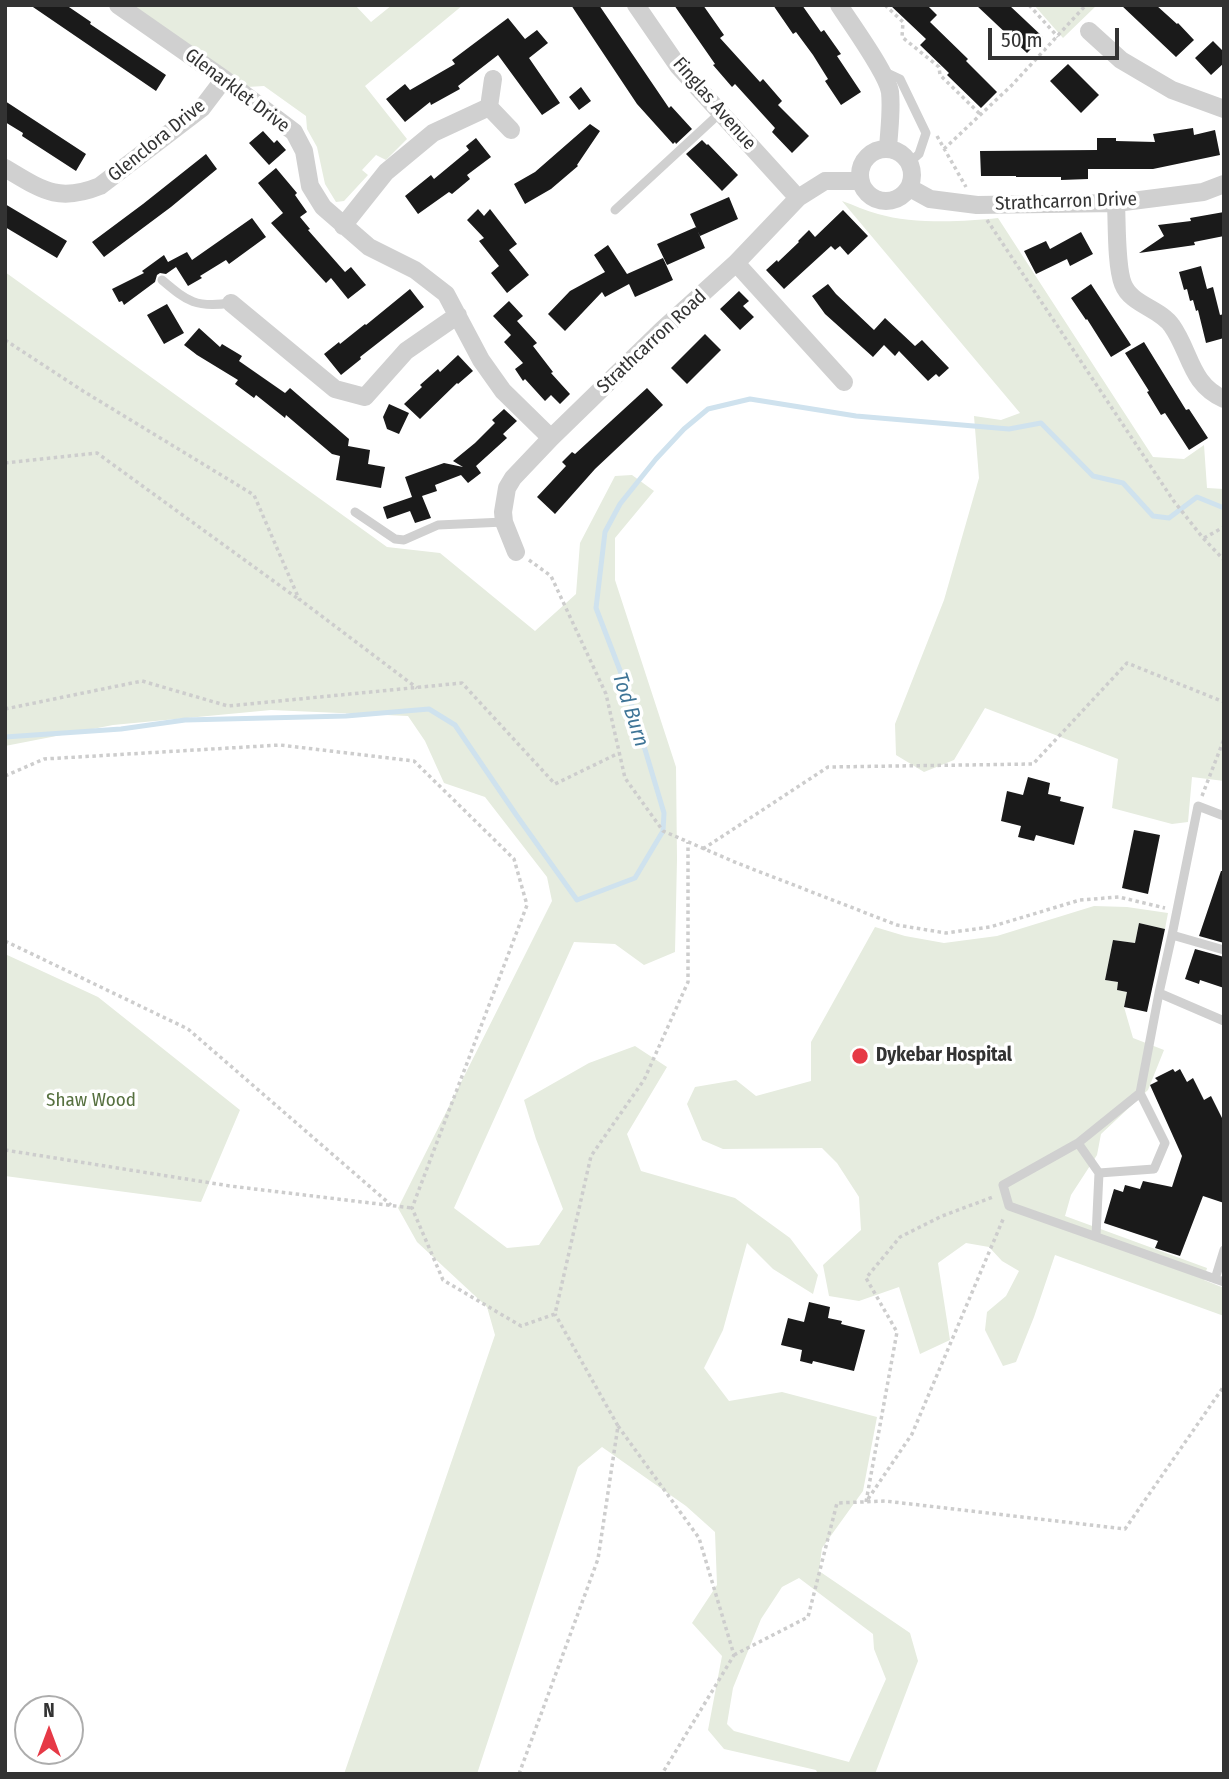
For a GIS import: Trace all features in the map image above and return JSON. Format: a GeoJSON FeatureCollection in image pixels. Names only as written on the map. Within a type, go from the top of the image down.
{"type":"FeatureCollection","features":[{"type":"Feature","properties":{"kind":"street","name":"Glenarklet Drive"},"geometry":{"type":"LineString","coordinates":[[118,5],[294,132],[304,151],[310,186],[323,206],[369,247],[415,270],[446,293],[481,360],[503,391],[551,438]]}},
{"type":"Feature","properties":{"kind":"street","name":"Finglas Avenue"},"geometry":{"type":"LineString","coordinates":[[636,5],[678,66],[798,198]]}},
{"type":"Feature","properties":{"kind":"street"},"geometry":{"type":"LineString","coordinates":[[839,5],[890,90],[888,149]]}},
{"type":"Feature","properties":{"kind":"street"},"geometry":{"type":"LineString","coordinates":[[1089,31],[1121,60],[1172,90],[1224,109]]}},
{"type":"Feature","properties":{"kind":"street","name":"Glenclora Drive"},"geometry":{"type":"LineString","coordinates":[[5,168],[49,192],[67,195],[84,193],[100,186],[202,108],[224,79]]}},
{"type":"Feature","properties":{"kind":"street"},"geometry":{"type":"LineString","coordinates":[[489,107],[493,79]]}},
{"type":"Feature","properties":{"kind":"street"},"geometry":{"type":"LineString","coordinates":[[343,226],[386,172],[433,133],[489,107]]}},
{"type":"Feature","properties":{"kind":"street"},"geometry":{"type":"LineString","coordinates":[[489,107],[512,130]]}},
{"type":"Feature","properties":{"kind":"street"},"geometry":{"type":"LineString","coordinates":[[880,149],[888,149],[900,152],[909,162],[912,180],[904,195],[895,200],[879,200],[866,192],[860,181],[860,172],[864,160],[870,154],[880,149]]}},
{"type":"Feature","properties":{"kind":"street","name":"Strathcarron Road"},"geometry":{"type":"LineString","coordinates":[[516,552],[504,522],[503,512],[507,488],[513,478],[662,330],[736,263],[798,198],[825,181],[860,181]]}},
{"type":"Feature","properties":{"kind":"street","name":"Strathcarron Drive"},"geometry":{"type":"LineString","coordinates":[[909,188],[930,199],[977,205],[1116,203],[1203,192],[1224,184]]}},
{"type":"Feature","properties":{"kind":"street"},"geometry":{"type":"LineString","coordinates":[[1116,203],[1123,286],[1135,299],[1171,323],[1198,378],[1211,393],[1224,399]]}},
{"type":"Feature","properties":{"kind":"street"},"geometry":{"type":"LineString","coordinates":[[736,263],[844,382]]}},
{"type":"Feature","properties":{"kind":"street"},"geometry":{"type":"LineString","coordinates":[[231,303],[335,389],[365,397],[406,351],[458,315]]}},
{"type":"Feature","properties":{"kind":"lane"},"geometry":{"type":"LineString","coordinates":[[879,68],[900,79],[926,133],[919,153],[909,162]]}},
{"type":"Feature","properties":{"kind":"lane"},"geometry":{"type":"LineString","coordinates":[[615,210],[720,113]]}},
{"type":"Feature","properties":{"kind":"lane"},"geometry":{"type":"LineString","coordinates":[[162,280],[183,298],[196,303],[213,306],[231,303]]}},
{"type":"Feature","properties":{"kind":"lane"},"geometry":{"type":"LineString","coordinates":[[355,512],[395,539],[404,540],[438,525],[504,522]]}},
{"type":"Feature","properties":{"kind":"lane"},"geometry":{"type":"LineString","coordinates":[[1099,1173],[1154,1169],[1165,1143],[1140,1093],[1198,806],[1224,816]]}},
{"type":"Feature","properties":{"kind":"lane"},"geometry":{"type":"LineString","coordinates":[[1172,935],[1224,950]]}},
{"type":"Feature","properties":{"kind":"lane"},"geometry":{"type":"LineString","coordinates":[[1159,993],[1224,1021]]}},
{"type":"Feature","properties":{"kind":"lane"},"geometry":{"type":"LineString","coordinates":[[1140,1093],[1078,1143],[1003,1185],[1009,1206],[1219,1281],[1224,1250]]}},
{"type":"Feature","properties":{"kind":"lane"},"geometry":{"type":"LineString","coordinates":[[1078,1143],[1099,1173],[1096,1236]]}},
{"type":"Feature","properties":{"kind":"path"},"geometry":{"type":"LineString","coordinates":[[885,5],[903,22],[902,37],[939,66],[940,75],[981,115]]}},
{"type":"Feature","properties":{"kind":"path"},"geometry":{"type":"LineString","coordinates":[[1028,5],[1058,37]]}},
{"type":"Feature","properties":{"kind":"path"},"geometry":{"type":"LineString","coordinates":[[944,149],[1058,37],[1086,5]]}},
{"type":"Feature","properties":{"kind":"path"},"geometry":{"type":"LineString","coordinates":[[977,205],[1173,500],[1224,560]]}},
{"type":"Feature","properties":{"kind":"path"},"geometry":{"type":"LineString","coordinates":[[5,340],[254,495],[299,599]]}},
{"type":"Feature","properties":{"kind":"path"},"geometry":{"type":"LineString","coordinates":[[5,463],[97,453],[417,688]]}},
{"type":"Feature","properties":{"kind":"path"},"geometry":{"type":"LineString","coordinates":[[1203,538],[1224,527]]}},
{"type":"Feature","properties":{"kind":"path"},"geometry":{"type":"LineString","coordinates":[[516,552],[551,576],[606,694],[625,778],[663,831],[897,925],[946,933],[990,927],[1080,900],[1119,897],[1177,911]]}},
{"type":"Feature","properties":{"kind":"path"},"geometry":{"type":"LineString","coordinates":[[703,849],[828,767],[1033,764],[1127,663],[1224,702]]}},
{"type":"Feature","properties":{"kind":"path"},"geometry":{"type":"LineString","coordinates":[[5,709],[142,681],[228,706],[462,684],[555,785],[619,753]]}},
{"type":"Feature","properties":{"kind":"path"},"geometry":{"type":"LineString","coordinates":[[1198,806],[1224,739]]}},
{"type":"Feature","properties":{"kind":"path"},"geometry":{"type":"LineString","coordinates":[[5,776],[44,759],[280,745],[414,761],[514,859],[527,905],[412,1208],[443,1280],[521,1326],[555,1314]]}},
{"type":"Feature","properties":{"kind":"path"},"geometry":{"type":"LineString","coordinates":[[688,842],[688,982],[644,1080],[591,1156],[555,1314],[618,1426],[699,1538],[734,1655]]}},
{"type":"Feature","properties":{"kind":"path"},"geometry":{"type":"LineString","coordinates":[[5,941],[188,1029],[391,1205]]}},
{"type":"Feature","properties":{"kind":"path"},"geometry":{"type":"LineString","coordinates":[[5,1150],[230,1186],[412,1208]]}},
{"type":"Feature","properties":{"kind":"path"},"geometry":{"type":"LineString","coordinates":[[866,1502],[897,1332],[866,1278],[900,1237],[942,1216],[1005,1193]]}},
{"type":"Feature","properties":{"kind":"path"},"geometry":{"type":"LineString","coordinates":[[866,1502],[912,1434],[1009,1206]]}},
{"type":"Feature","properties":{"kind":"path"},"geometry":{"type":"LineString","coordinates":[[662,1774],[734,1655],[808,1617],[837,1503],[885,1501],[1125,1529],[1224,1386]]}},
{"type":"Feature","properties":{"kind":"path"},"geometry":{"type":"LineString","coordinates":[[519,1774],[598,1559],[618,1426]]}},
{"type":"Feature","properties":{"kind":"green space"},"geometry":{"type":"Polygon","coordinates":[[[128,5],[355,5],[371,22],[392,5],[463,5],[365,86],[407,139],[386,160],[376,155],[362,170],[368,175],[344,201],[336,202],[325,184],[317,147],[307,129],[306,116],[264,86],[247,87],[128,5]]]}},
{"type":"Feature","properties":{"kind":"green space"},"geometry":{"type":"Polygon","coordinates":[[[1034,5],[1097,5],[1063,38],[1034,5]]]}},
{"type":"Feature","properties":{"kind":"green space"},"geometry":{"type":"Polygon","coordinates":[[[842,201],[874,213],[922,221],[998,218],[1153,457],[1184,459],[1204,445],[1207,488],[1224,489],[1224,781],[1192,777],[1188,822],[1172,824],[1112,808],[1118,759],[985,708],[954,760],[924,772],[896,755],[895,724],[944,600],[979,478],[974,416],[1001,420],[1020,413],[842,201]]]}},
{"type":"Feature","properties":{"kind":"green space"},"geometry":{"type":"Polygon","coordinates":[[[5,272],[387,547],[440,553],[535,631],[576,594],[580,543],[615,476],[632,475],[654,491],[615,538],[615,580],[676,767],[675,952],[644,965],[615,944],[574,942],[454,1208],[507,1248],[539,1245],[563,1209],[524,1100],[589,1063],[635,1046],[667,1067],[627,1134],[641,1171],[735,1198],[790,1238],[818,1275],[813,1294],[773,1269],[747,1243],[723,1330],[704,1368],[729,1401],[782,1392],[877,1417],[863,1491],[822,1548],[819,1571],[910,1633],[918,1661],[875,1774],[818,1774],[816,1770],[724,1749],[708,1730],[722,1656],[692,1623],[717,1585],[715,1532],[686,1506],[602,1447],[578,1467],[477,1774],[344,1774],[495,1335],[487,1307],[417,1242],[398,1208],[552,901],[547,877],[485,797],[444,783],[425,741],[408,716],[271,710],[113,725],[5,746],[5,272]],[[799,1578],[782,1587],[761,1619],[733,1688],[727,1724],[734,1731],[849,1762],[886,1679],[874,1649],[873,1634],[799,1578]]]}},
{"type":"Feature","properties":{"kind":"green space"},"geometry":{"type":"Polygon","coordinates":[[[1094,906],[1127,907],[1168,913],[1165,929],[1139,923],[1135,943],[1113,940],[1105,980],[1118,982],[1117,990],[1127,992],[1124,1007],[1133,1038],[1164,1050],[1148,1090],[1101,1134],[1097,1155],[1071,1195],[1065,1216],[1207,1268],[1204,1280],[1224,1288],[1224,1316],[1055,1255],[1016,1362],[1003,1366],[985,1330],[987,1312],[1006,1296],[1019,1271],[1002,1261],[989,1247],[966,1243],[938,1263],[950,1340],[920,1354],[899,1287],[859,1301],[829,1296],[823,1265],[861,1230],[859,1197],[837,1163],[822,1148],[723,1149],[702,1140],[687,1104],[695,1087],[736,1080],[756,1096],[811,1081],[811,1042],[875,927],[944,943],[997,936],[1094,906]]]}},
{"type":"Feature","properties":{"kind":"green space","name":"Shaw Wood"},"geometry":{"type":"Polygon","coordinates":[[[5,954],[98,997],[240,1110],[201,1202],[5,1176],[5,954]]]}},
{"type":"Feature","properties":{"kind":"building"},"geometry":{"type":"Polygon","coordinates":[[[30,5],[66,5],[166,75],[156,91],[30,5]]]}},
{"type":"Feature","properties":{"kind":"building"},"geometry":{"type":"Polygon","coordinates":[[[571,5],[599,5],[669,108],[671,106],[692,129],[676,144],[673,144],[637,104],[571,5]]]}},
{"type":"Feature","properties":{"kind":"building"},"geometry":{"type":"Polygon","coordinates":[[[674,5],[703,5],[724,35],[720,38],[760,82],[763,79],[782,101],[778,105],[809,136],[792,153],[772,132],[775,128],[735,84],[732,87],[713,65],[715,64],[674,5]]]}},
{"type":"Feature","properties":{"kind":"building"},"geometry":{"type":"Polygon","coordinates":[[[773,5],[802,5],[841,54],[837,56],[861,92],[841,105],[825,81],[828,79],[813,55],[796,32],[793,34],[773,5]]]}},
{"type":"Feature","properties":{"kind":"building"},"geometry":{"type":"Polygon","coordinates":[[[890,5],[927,5],[937,15],[930,22],[997,92],[981,108],[920,45],[926,39],[890,5]]]}},
{"type":"Feature","properties":{"kind":"building"},"geometry":{"type":"Polygon","coordinates":[[[976,5],[1009,5],[1043,37],[1027,53],[976,5]]]}},
{"type":"Feature","properties":{"kind":"building"},"geometry":{"type":"Polygon","coordinates":[[[1121,5],[1156,5],[1194,40],[1176,57],[1121,5]]]}},
{"type":"Feature","properties":{"kind":"building"},"geometry":{"type":"Polygon","coordinates":[[[508,18],[525,39],[537,30],[548,43],[529,58],[560,103],[542,115],[498,55],[458,86],[460,89],[431,105],[430,102],[405,122],[386,99],[405,84],[410,90],[455,64],[452,60],[508,18]]]}},
{"type":"Feature","properties":{"kind":"building"},"geometry":{"type":"Polygon","coordinates":[[[1213,41],[1224,52],[1224,63],[1211,75],[1195,58],[1213,41]]]}},
{"type":"Feature","properties":{"kind":"building"},"geometry":{"type":"Polygon","coordinates":[[[1068,64],[1099,95],[1081,113],[1050,81],[1068,64]]]}},
{"type":"Feature","properties":{"kind":"building"},"geometry":{"type":"Polygon","coordinates":[[[581,87],[591,101],[579,110],[569,97],[581,87]]]}},
{"type":"Feature","properties":{"kind":"building"},"geometry":{"type":"Polygon","coordinates":[[[5,101],[86,154],[76,171],[5,122],[5,101]]]}},
{"type":"Feature","properties":{"kind":"building"},"geometry":{"type":"Polygon","coordinates":[[[590,124],[600,131],[578,166],[551,189],[525,204],[514,184],[535,172],[590,124]]]}},
{"type":"Feature","properties":{"kind":"building"},"geometry":{"type":"Polygon","coordinates":[[[1193,128],[1194,135],[1215,130],[1220,155],[1153,169],[1088,169],[1088,179],[981,176],[980,151],[1097,150],[1097,138],[1155,142],[1153,134],[1193,128]]]}},
{"type":"Feature","properties":{"kind":"building"},"geometry":{"type":"Polygon","coordinates":[[[263,131],[274,143],[277,140],[286,150],[269,165],[249,143],[263,131]]]}},
{"type":"Feature","properties":{"kind":"building"},"geometry":{"type":"Polygon","coordinates":[[[476,138],[491,157],[467,175],[470,179],[452,194],[449,192],[418,214],[405,196],[431,175],[434,179],[469,150],[466,146],[476,138]]]}},
{"type":"Feature","properties":{"kind":"building"},"geometry":{"type":"Polygon","coordinates":[[[702,140],[738,175],[722,191],[686,154],[702,140]]]}},
{"type":"Feature","properties":{"kind":"building"},"geometry":{"type":"Polygon","coordinates":[[[206,154],[217,169],[104,257],[92,242],[206,154]]]}},
{"type":"Feature","properties":{"kind":"building"},"geometry":{"type":"Polygon","coordinates":[[[276,168],[297,193],[295,195],[307,212],[300,217],[310,229],[308,230],[345,272],[351,267],[366,285],[348,299],[331,278],[326,283],[271,223],[283,213],[258,183],[276,168]]]}},
{"type":"Feature","properties":{"kind":"building"},"geometry":{"type":"Polygon","coordinates":[[[729,197],[738,219],[700,236],[690,214],[729,197]]]}},
{"type":"Feature","properties":{"kind":"building"},"geometry":{"type":"Polygon","coordinates":[[[5,204],[67,241],[57,258],[5,227],[5,204]]]}},
{"type":"Feature","properties":{"kind":"building"},"geometry":{"type":"Polygon","coordinates":[[[478,209],[484,216],[490,209],[517,244],[509,250],[529,275],[507,293],[491,273],[499,266],[479,241],[484,238],[467,220],[478,209]]]}},
{"type":"Feature","properties":{"kind":"building"},"geometry":{"type":"Polygon","coordinates":[[[843,210],[868,236],[848,255],[840,246],[835,250],[831,246],[784,289],[766,270],[777,260],[778,262],[809,230],[815,237],[843,210]]]}},
{"type":"Feature","properties":{"kind":"building"},"geometry":{"type":"Polygon","coordinates":[[[1224,212],[1224,236],[1194,242],[1195,245],[1139,253],[1164,236],[1158,225],[1191,221],[1190,218],[1224,212]]]}},
{"type":"Feature","properties":{"kind":"building"},"geometry":{"type":"Polygon","coordinates":[[[252,218],[266,237],[229,264],[226,260],[188,286],[176,267],[166,274],[157,275],[155,282],[124,305],[122,301],[119,302],[112,289],[144,273],[142,271],[164,255],[168,262],[187,252],[192,260],[252,218]]]}},
{"type":"Feature","properties":{"kind":"building"},"geometry":{"type":"Polygon","coordinates":[[[696,227],[705,248],[667,265],[657,244],[696,227]]]}},
{"type":"Feature","properties":{"kind":"building"},"geometry":{"type":"Polygon","coordinates":[[[1081,232],[1093,254],[1070,266],[1067,259],[1036,274],[1024,251],[1046,241],[1050,249],[1081,232]]]}},
{"type":"Feature","properties":{"kind":"building"},"geometry":{"type":"Polygon","coordinates":[[[608,245],[627,274],[663,258],[673,280],[635,297],[629,284],[605,297],[602,292],[565,331],[548,314],[570,291],[605,272],[594,255],[608,245]]]}},
{"type":"Feature","properties":{"kind":"building"},"geometry":{"type":"Polygon","coordinates":[[[1201,266],[1207,289],[1213,287],[1220,315],[1224,314],[1224,338],[1206,343],[1198,310],[1196,311],[1193,300],[1190,301],[1187,289],[1184,290],[1179,272],[1201,266]]]}},
{"type":"Feature","properties":{"kind":"building"},"geometry":{"type":"Polygon","coordinates":[[[828,284],[874,330],[885,318],[915,346],[922,340],[949,368],[939,377],[936,374],[928,381],[899,351],[895,356],[884,345],[873,357],[825,314],[812,296],[828,284]]]}},
{"type":"Feature","properties":{"kind":"building"},"geometry":{"type":"Polygon","coordinates":[[[1091,284],[1131,345],[1111,357],[1071,298],[1091,284]]]}},
{"type":"Feature","properties":{"kind":"building"},"geometry":{"type":"Polygon","coordinates":[[[410,289],[424,307],[341,375],[324,354],[366,325],[410,289]]]}},
{"type":"Feature","properties":{"kind":"building"},"geometry":{"type":"Polygon","coordinates":[[[739,291],[749,301],[743,306],[754,317],[740,330],[720,309],[739,291]]]}},
{"type":"Feature","properties":{"kind":"building"},"geometry":{"type":"Polygon","coordinates":[[[509,301],[523,316],[517,321],[537,343],[533,346],[553,372],[551,373],[570,394],[560,404],[551,395],[545,401],[525,379],[523,381],[515,369],[523,363],[504,342],[511,335],[493,316],[509,301]]]}},
{"type":"Feature","properties":{"kind":"building"},"geometry":{"type":"Polygon","coordinates":[[[167,304],[184,333],[164,344],[147,315],[167,304]]]}},
{"type":"Feature","properties":{"kind":"building"},"geometry":{"type":"Polygon","coordinates":[[[199,328],[220,347],[222,344],[242,356],[239,361],[285,393],[290,388],[349,439],[348,446],[370,450],[368,464],[385,467],[381,488],[336,480],[340,456],[332,454],[286,415],[285,418],[256,395],[254,398],[235,384],[238,380],[184,345],[199,328]]]}},
{"type":"Feature","properties":{"kind":"building"},"geometry":{"type":"Polygon","coordinates":[[[705,334],[721,350],[687,384],[671,368],[705,334]]]}},
{"type":"Feature","properties":{"kind":"building"},"geometry":{"type":"Polygon","coordinates":[[[1144,342],[1186,410],[1189,409],[1208,438],[1189,450],[1165,413],[1161,415],[1125,353],[1144,342]]]}},
{"type":"Feature","properties":{"kind":"building"},"geometry":{"type":"Polygon","coordinates":[[[458,355],[473,371],[420,419],[404,404],[422,387],[420,385],[438,369],[440,372],[458,355]]]}},
{"type":"Feature","properties":{"kind":"building"},"geometry":{"type":"Polygon","coordinates":[[[647,388],[663,405],[595,469],[555,514],[537,497],[566,466],[562,462],[572,452],[575,454],[647,388]]]}},
{"type":"Feature","properties":{"kind":"building"},"geometry":{"type":"Polygon","coordinates":[[[389,404],[409,413],[399,434],[387,429],[383,417],[389,404]]]}},
{"type":"Feature","properties":{"kind":"building"},"geometry":{"type":"Polygon","coordinates":[[[504,409],[517,421],[503,434],[507,438],[476,466],[481,473],[468,483],[461,475],[435,485],[437,491],[422,496],[431,518],[415,523],[410,511],[387,519],[383,507],[412,497],[405,477],[444,463],[463,467],[453,461],[495,423],[492,420],[504,409]]]}},
{"type":"Feature","properties":{"kind":"building"},"geometry":{"type":"Polygon","coordinates":[[[1028,777],[1050,783],[1048,794],[1061,797],[1060,801],[1084,807],[1074,845],[1036,835],[1034,841],[1018,837],[1021,826],[1001,821],[1007,791],[1023,795],[1028,777]]]}},
{"type":"Feature","properties":{"kind":"building"},"geometry":{"type":"Polygon","coordinates":[[[1134,830],[1160,835],[1148,894],[1122,888],[1134,830]]]}},
{"type":"Feature","properties":{"kind":"building"},"geometry":{"type":"Polygon","coordinates":[[[1221,871],[1224,871],[1224,943],[1199,936],[1221,871]]]}},
{"type":"Feature","properties":{"kind":"building"},"geometry":{"type":"Polygon","coordinates":[[[1139,923],[1165,929],[1147,1012],[1124,1007],[1127,992],[1117,990],[1118,982],[1105,980],[1113,940],[1135,943],[1139,923]]]}},
{"type":"Feature","properties":{"kind":"building"},"geometry":{"type":"Polygon","coordinates":[[[1195,949],[1224,957],[1224,988],[1200,980],[1199,984],[1185,979],[1195,949]]]}},
{"type":"Feature","properties":{"kind":"building"},"geometry":{"type":"Polygon","coordinates":[[[1173,1069],[1175,1072],[1180,1069],[1187,1082],[1193,1078],[1204,1100],[1211,1096],[1224,1122],[1224,1203],[1203,1196],[1180,1256],[1155,1248],[1158,1241],[1104,1223],[1114,1189],[1123,1192],[1125,1185],[1140,1189],[1143,1181],[1172,1187],[1182,1156],[1150,1085],[1158,1081],[1155,1078],[1173,1069]]]}},
{"type":"Feature","properties":{"kind":"building"},"geometry":{"type":"Polygon","coordinates":[[[809,1302],[830,1307],[828,1318],[865,1330],[854,1371],[813,1361],[812,1364],[800,1361],[802,1350],[781,1345],[788,1318],[804,1322],[809,1302]]]}},
{"type":"Feature","properties":{"kind":"waterway","name":"Tod Burn"},"geometry":{"type":"LineString","coordinates":[[5,737],[121,729],[185,720],[346,716],[429,709],[455,725],[577,900],[635,878],[663,831],[664,813],[626,686],[596,608],[605,532],[620,504],[656,459],[684,429],[708,409],[750,399],[856,416],[1009,429],[1041,423],[1093,476],[1123,483],[1153,516],[1169,518],[1197,497],[1224,508]]}},
{"type":"Feature","properties":{"kind":"place","name":"Dykebar Hospital"},"geometry":{"type":"Point","coordinates":[860,1056]}}]}
